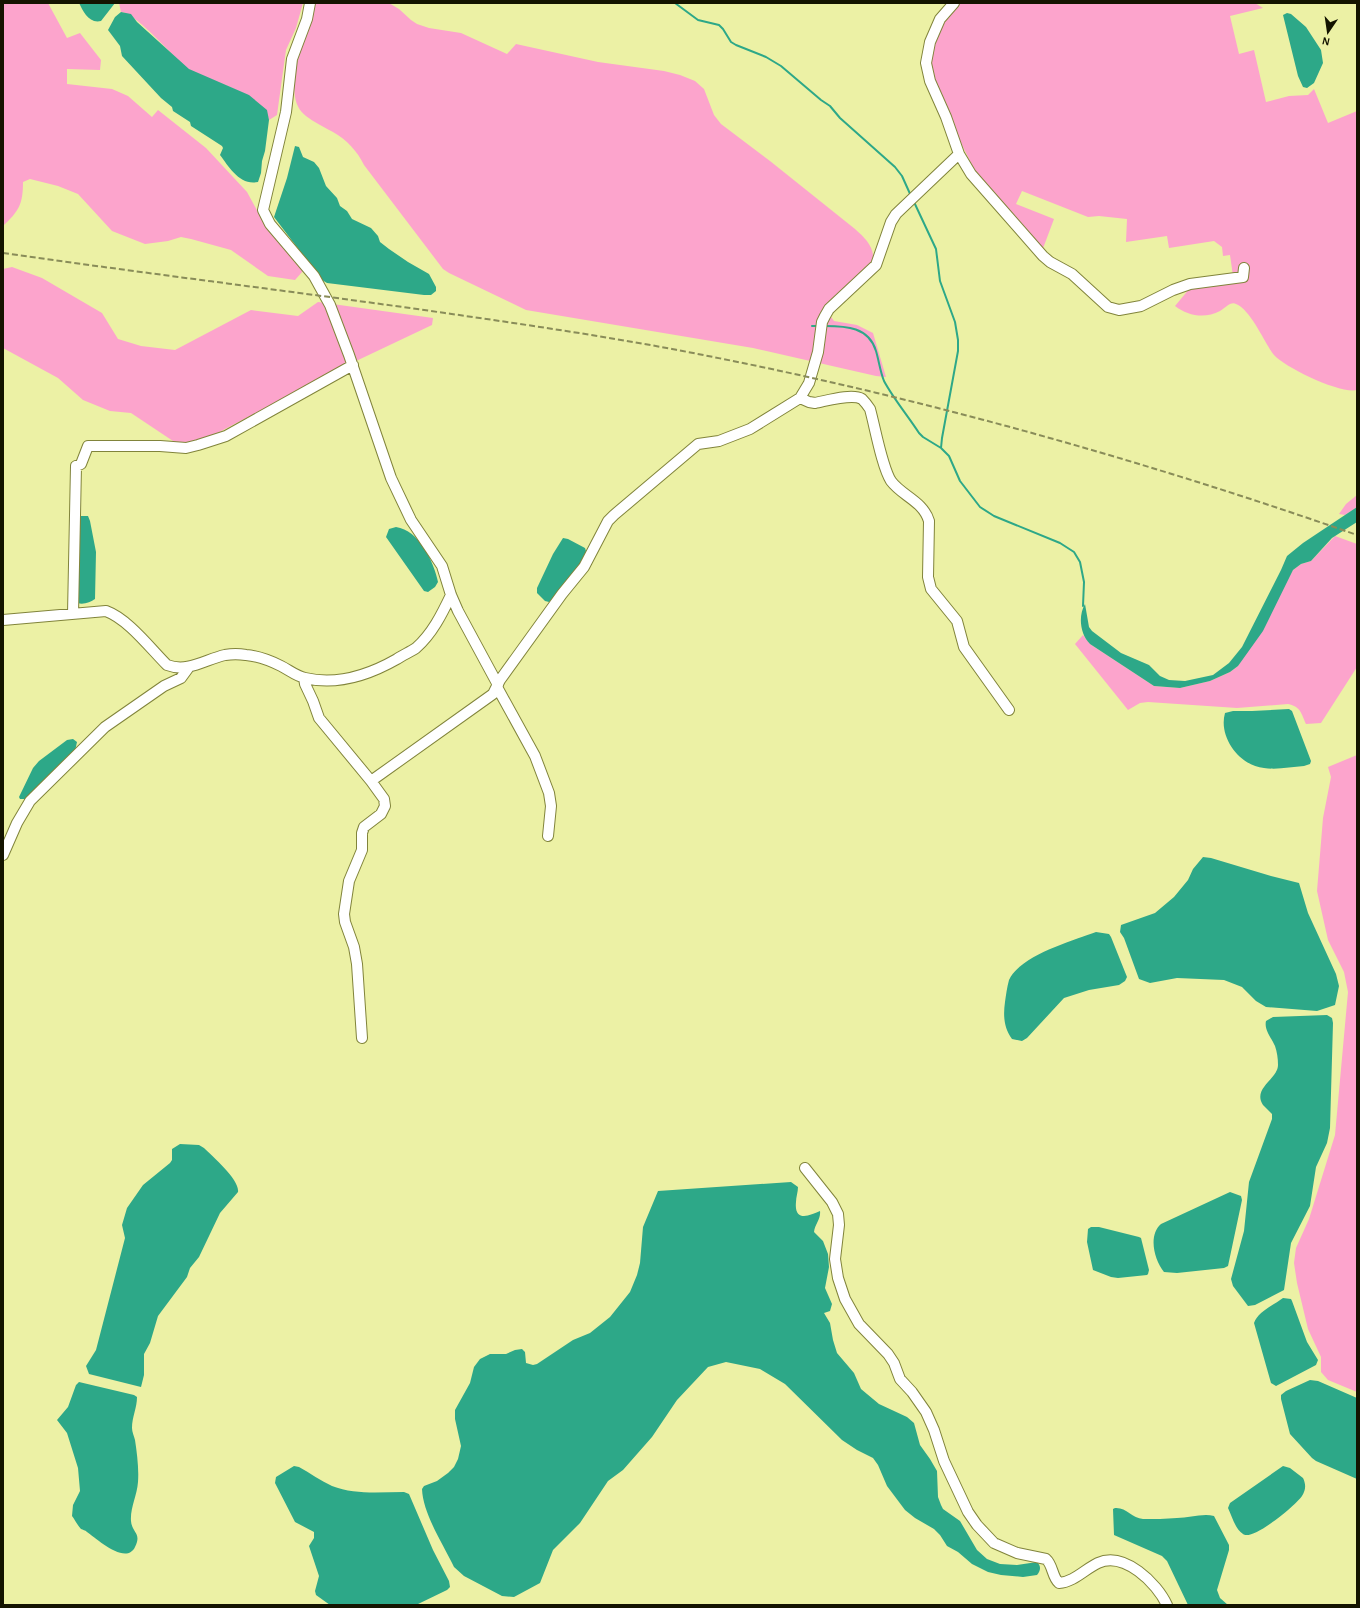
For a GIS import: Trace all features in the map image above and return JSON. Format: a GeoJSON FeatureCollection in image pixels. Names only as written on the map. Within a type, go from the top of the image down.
{"type":"FeatureCollection","features":[{"type":"Feature","properties":{"kind":"street"},"geometry":{"type":"LineString","coordinates":[[310,3],[308,14],[292,59],[286,112],[263,210],[270,224],[318,282],[330,305],[391,478],[411,520],[442,566],[451,596],[458,611],[535,756],[549,793],[551,806],[548,836]]}},
{"type":"Feature","properties":{"kind":"street"},"geometry":{"type":"LineString","coordinates":[[954,3],[935,28],[930,42],[926,63],[930,81],[946,117],[959,154],[971,174],[984,191],[1043,256],[1072,274],[1110,308],[1119,310],[1140,306],[1173,290],[1190,284],[1243,278],[1244,268]]}},
{"type":"Feature","properties":{"kind":"street"},"geometry":{"type":"LineString","coordinates":[[372,781],[493,694],[497,686],[562,594],[584,567],[608,521],[614,515],[698,444],[719,441],[750,429],[800,398],[809,382],[818,352],[822,322],[828,312],[876,265],[890,222],[896,214],[959,154]]}},
{"type":"Feature","properties":{"kind":"street"},"geometry":{"type":"LineString","coordinates":[[73,614],[76,466],[81,464],[88,446],[160,446],[186,448],[198,445],[226,436],[352,365]]}},
{"type":"Feature","properties":{"kind":"street"},"geometry":{"type":"LineString","coordinates":[[800,398],[815,403],[854,396],[863,400],[867,404],[870,409],[887,473],[895,485],[927,513],[929,521],[928,577],[930,589],[958,621],[964,647],[1009,710]]}},
{"type":"Feature","properties":{"kind":"street"},"geometry":{"type":"LineString","coordinates":[[3,620],[106,611],[112,613],[127,624],[167,665],[179,668],[189,667],[226,655],[247,654],[276,664],[304,678],[313,680],[351,679],[390,663],[414,649],[439,619],[451,596]]}},
{"type":"Feature","properties":{"kind":"street"},"geometry":{"type":"LineString","coordinates":[[3,855],[17,822],[30,801],[105,727],[164,686],[181,678],[189,667]]}},
{"type":"Feature","properties":{"kind":"street"},"geometry":{"type":"LineString","coordinates":[[304,678],[304,684],[313,701],[319,718],[372,781],[384,799],[385,806],[381,814],[364,827],[362,833],[362,850],[349,881],[344,914],[345,922],[354,947],[357,964],[362,1038]]}},
{"type":"Feature","properties":{"kind":"street"},"geometry":{"type":"LineString","coordinates":[[805,1168],[832,1202],[838,1214],[839,1225],[835,1259],[838,1278],[845,1299],[859,1324],[888,1354],[900,1379],[912,1392],[926,1412],[950,1475],[976,1525],[989,1539],[1004,1548],[1017,1553],[1046,1559],[1049,1562],[1056,1580],[1059,1583],[1072,1580],[1102,1562],[1119,1562],[1130,1566],[1141,1573],[1156,1587],[1167,1605]]}},
{"type":"Feature","properties":{"kind":"shaded area"},"geometry":{"type":"Polygon","coordinates":[[[3,3],[48,3],[67,38],[80,33],[101,60],[100,70],[67,69],[67,84],[112,89],[128,96],[152,117],[158,110],[206,148],[247,192],[259,214],[303,271],[295,280],[268,276],[231,250],[191,239],[181,237],[168,241],[145,244],[112,231],[78,194],[58,186],[30,179],[23,182],[22,196],[19,207],[13,216],[3,226],[3,3]]]}},
{"type":"Feature","properties":{"kind":"shaded area"},"geometry":{"type":"Polygon","coordinates":[[[119,3],[303,3],[296,28],[286,50],[277,115],[269,120],[265,111],[258,103],[248,96],[190,70],[136,20],[128,14],[121,12],[119,3]]]}},
{"type":"Feature","properties":{"kind":"shaded area"},"geometry":{"type":"Polygon","coordinates":[[[314,3],[389,3],[417,24],[429,28],[461,33],[507,54],[516,44],[598,62],[664,71],[695,81],[704,89],[714,115],[721,124],[855,229],[871,247],[873,262],[826,310],[834,321],[857,325],[873,333],[886,377],[753,348],[526,310],[449,273],[443,269],[351,146],[338,135],[307,116],[297,105],[294,87],[295,74],[314,3]]]}},
{"type":"Feature","properties":{"kind":"shaded area"},"geometry":{"type":"Polygon","coordinates":[[[959,3],[1255,3],[1263,8],[1230,16],[1239,54],[1254,50],[1266,102],[1289,96],[1308,95],[1314,89],[1328,123],[1357,111],[1357,390],[1349,390],[1326,384],[1301,373],[1280,360],[1274,355],[1252,319],[1242,307],[1234,303],[1220,311],[1203,316],[1185,312],[1175,306],[1190,288],[1234,283],[1230,255],[1223,256],[1222,247],[1214,241],[1169,248],[1167,236],[1126,242],[1127,219],[1099,216],[1088,217],[1022,191],[1016,204],[1054,219],[1042,251],[976,173],[957,135],[933,80],[930,60],[938,30],[959,3]]]}},
{"type":"Feature","properties":{"kind":"shaded area"},"geometry":{"type":"Polygon","coordinates":[[[12,267],[42,278],[102,313],[118,339],[141,346],[175,350],[251,310],[298,316],[318,302],[433,318],[432,325],[335,371],[206,439],[184,445],[176,443],[131,413],[110,411],[83,400],[58,378],[3,348],[3,269],[12,267]]]}},
{"type":"Feature","properties":{"kind":"shaded area"},"geometry":{"type":"Polygon","coordinates":[[[1357,495],[1357,507],[1345,515],[1339,514],[1346,504],[1357,495]]]}},
{"type":"Feature","properties":{"kind":"shaded area"},"geometry":{"type":"Polygon","coordinates":[[[1335,536],[1357,544],[1357,667],[1321,723],[1306,724],[1298,709],[1288,704],[1237,708],[1148,702],[1140,703],[1128,710],[1075,644],[1083,635],[1090,644],[1154,686],[1180,688],[1210,681],[1230,672],[1238,666],[1293,570],[1301,564],[1311,561],[1335,536]]]}},
{"type":"Feature","properties":{"kind":"shaded area"},"geometry":{"type":"Polygon","coordinates":[[[1357,755],[1357,1392],[1328,1380],[1321,1372],[1321,1357],[1308,1329],[1297,1283],[1294,1263],[1296,1248],[1309,1219],[1335,1135],[1348,992],[1344,972],[1328,940],[1317,891],[1323,818],[1331,777],[1328,767],[1357,755]]]}},
{"type":"Feature","properties":{"kind":"water"},"geometry":{"type":"Polygon","coordinates":[[[79,3],[115,3],[101,21],[93,21],[82,10],[79,3]]]}},
{"type":"Feature","properties":{"kind":"water"},"geometry":{"type":"Polygon","coordinates":[[[121,12],[131,14],[137,22],[189,69],[249,95],[267,110],[269,120],[265,151],[258,182],[246,181],[240,178],[227,165],[220,155],[223,148],[222,146],[191,126],[190,122],[173,111],[172,107],[161,98],[122,56],[120,46],[108,30],[115,17],[121,12]]]}},
{"type":"Feature","properties":{"kind":"water"},"geometry":{"type":"Polygon","coordinates":[[[1287,13],[1291,14],[1306,27],[1321,50],[1323,63],[1314,83],[1307,88],[1303,87],[1298,76],[1283,15],[1287,13]]]}},
{"type":"Feature","properties":{"kind":"water"},"geometry":{"type":"Polygon","coordinates":[[[295,146],[299,147],[303,157],[314,162],[319,168],[326,186],[337,198],[340,206],[347,211],[352,219],[371,228],[378,236],[380,242],[408,262],[429,274],[436,287],[436,291],[431,295],[424,295],[327,283],[322,280],[274,217],[287,178],[295,146]]]}},
{"type":"Feature","properties":{"kind":"water"},"geometry":{"type":"Polygon","coordinates":[[[1357,507],[1357,522],[1332,538],[1311,561],[1301,564],[1293,570],[1263,631],[1238,666],[1230,672],[1210,681],[1180,688],[1154,686],[1090,644],[1084,635],[1081,625],[1081,614],[1085,604],[1089,627],[1092,631],[1121,653],[1149,665],[1160,676],[1169,680],[1185,681],[1213,675],[1229,663],[1242,647],[1287,556],[1303,543],[1357,507]]]}},
{"type":"Feature","properties":{"kind":"water"},"geometry":{"type":"Polygon","coordinates":[[[88,516],[96,552],[95,599],[82,604],[78,603],[79,517],[88,516]]]}},
{"type":"Feature","properties":{"kind":"water"},"geometry":{"type":"Polygon","coordinates":[[[396,527],[404,529],[418,540],[433,565],[438,582],[435,587],[428,592],[424,591],[386,537],[389,529],[396,527]]]}},
{"type":"Feature","properties":{"kind":"water"},"geometry":{"type":"Polygon","coordinates":[[[563,538],[585,548],[586,551],[584,560],[552,600],[549,602],[545,601],[537,593],[537,588],[553,554],[563,538]]]}},
{"type":"Feature","properties":{"kind":"water"},"geometry":{"type":"Polygon","coordinates":[[[1289,709],[1292,711],[1311,761],[1310,764],[1274,769],[1264,768],[1247,762],[1233,749],[1225,731],[1225,713],[1233,711],[1289,709]]]}},
{"type":"Feature","properties":{"kind":"water"},"geometry":{"type":"Polygon","coordinates":[[[73,739],[77,742],[75,751],[26,799],[20,799],[19,797],[33,768],[39,761],[67,740],[73,739]]]}},
{"type":"Feature","properties":{"kind":"water"},"geometry":{"type":"Polygon","coordinates":[[[1203,857],[1299,883],[1308,913],[1336,974],[1339,986],[1335,1005],[1317,1011],[1266,1007],[1256,1001],[1242,987],[1224,980],[1177,978],[1150,983],[1139,979],[1124,938],[1120,932],[1121,925],[1155,913],[1174,897],[1188,880],[1193,869],[1203,857]]]}},
{"type":"Feature","properties":{"kind":"water"},"geometry":{"type":"Polygon","coordinates":[[[1096,932],[1109,934],[1111,937],[1127,977],[1125,981],[1119,985],[1089,990],[1064,998],[1027,1038],[1022,1041],[1012,1039],[1006,1026],[1004,1012],[1009,980],[1015,971],[1035,956],[1096,932]]]}},
{"type":"Feature","properties":{"kind":"water"},"geometry":{"type":"Polygon","coordinates":[[[1327,1015],[1332,1018],[1333,1023],[1330,1128],[1327,1143],[1316,1167],[1310,1206],[1291,1243],[1284,1290],[1255,1305],[1248,1306],[1233,1286],[1231,1279],[1244,1231],[1249,1182],[1272,1119],[1272,1114],[1263,1105],[1260,1099],[1263,1089],[1274,1075],[1278,1065],[1276,1048],[1267,1030],[1266,1021],[1273,1017],[1327,1015]]]}},
{"type":"Feature","properties":{"kind":"water"},"geometry":{"type":"Polygon","coordinates":[[[180,1144],[199,1145],[204,1148],[235,1181],[238,1192],[220,1213],[199,1257],[190,1268],[187,1277],[158,1316],[150,1343],[144,1354],[144,1375],[141,1387],[89,1374],[86,1366],[96,1350],[125,1238],[122,1225],[127,1208],[143,1185],[170,1163],[172,1160],[172,1149],[180,1144]]]}},
{"type":"Feature","properties":{"kind":"water"},"geometry":{"type":"Polygon","coordinates":[[[791,1182],[798,1187],[796,1202],[797,1213],[807,1216],[820,1211],[820,1217],[814,1232],[823,1241],[828,1254],[829,1267],[825,1288],[832,1304],[830,1311],[824,1313],[830,1323],[837,1353],[854,1373],[861,1389],[879,1404],[907,1417],[914,1423],[920,1445],[937,1471],[938,1497],[941,1505],[943,1509],[960,1521],[977,1550],[987,1559],[1000,1564],[1017,1565],[1037,1562],[1040,1568],[1037,1575],[1023,1577],[1001,1575],[988,1572],[972,1564],[958,1552],[947,1546],[934,1529],[915,1518],[905,1510],[887,1486],[878,1465],[873,1458],[842,1440],[785,1384],[760,1369],[726,1362],[708,1367],[677,1400],[652,1437],[623,1470],[608,1481],[580,1523],[553,1550],[540,1583],[514,1597],[502,1596],[464,1576],[454,1567],[434,1529],[423,1499],[422,1489],[424,1486],[437,1481],[448,1473],[454,1467],[458,1459],[461,1446],[455,1419],[455,1410],[470,1383],[474,1367],[480,1359],[490,1354],[506,1354],[522,1349],[525,1352],[526,1363],[533,1365],[537,1364],[573,1340],[590,1333],[610,1317],[630,1292],[637,1275],[640,1263],[643,1227],[658,1191],[791,1182]]]}},
{"type":"Feature","properties":{"kind":"water"},"geometry":{"type":"Polygon","coordinates":[[[1230,1192],[1241,1196],[1242,1200],[1228,1266],[1224,1268],[1177,1273],[1164,1272],[1157,1261],[1154,1248],[1155,1234],[1161,1224],[1230,1192]]]}},
{"type":"Feature","properties":{"kind":"water"},"geometry":{"type":"Polygon","coordinates":[[[1091,1227],[1099,1227],[1141,1238],[1149,1270],[1148,1274],[1118,1278],[1093,1270],[1087,1242],[1088,1229],[1091,1227]]]}},
{"type":"Feature","properties":{"kind":"water"},"geometry":{"type":"Polygon","coordinates":[[[1283,1298],[1291,1299],[1307,1342],[1318,1360],[1316,1365],[1276,1386],[1271,1383],[1254,1323],[1259,1315],[1283,1298]]]}},
{"type":"Feature","properties":{"kind":"water"},"geometry":{"type":"Polygon","coordinates":[[[1310,1380],[1318,1381],[1357,1398],[1357,1479],[1316,1461],[1290,1434],[1281,1395],[1286,1391],[1310,1380]]]}},
{"type":"Feature","properties":{"kind":"water"},"geometry":{"type":"Polygon","coordinates":[[[79,1382],[137,1397],[132,1428],[137,1456],[138,1482],[131,1521],[137,1536],[137,1542],[131,1552],[125,1554],[111,1549],[81,1529],[72,1516],[73,1505],[80,1491],[78,1468],[67,1433],[57,1420],[68,1407],[76,1385],[79,1382]]]}},
{"type":"Feature","properties":{"kind":"water"},"geometry":{"type":"Polygon","coordinates":[[[294,1466],[299,1467],[328,1484],[341,1489],[359,1492],[404,1492],[409,1494],[433,1550],[449,1581],[450,1587],[447,1590],[416,1605],[330,1605],[316,1595],[315,1591],[319,1576],[309,1546],[314,1538],[314,1532],[295,1522],[275,1483],[276,1477],[294,1466]]]}},
{"type":"Feature","properties":{"kind":"water"},"geometry":{"type":"Polygon","coordinates":[[[1283,1466],[1290,1468],[1303,1478],[1305,1487],[1302,1496],[1292,1507],[1264,1528],[1248,1535],[1243,1534],[1236,1526],[1228,1508],[1230,1503],[1283,1466]]]}},
{"type":"Feature","properties":{"kind":"water"},"geometry":{"type":"Polygon","coordinates":[[[1113,1509],[1122,1509],[1136,1517],[1143,1519],[1182,1518],[1205,1515],[1214,1516],[1229,1545],[1229,1550],[1217,1590],[1220,1598],[1228,1605],[1188,1605],[1167,1561],[1162,1556],[1114,1535],[1113,1509]]]}},
{"type":"Feature","properties":{"kind":"waterway"},"geometry":{"type":"LineString","coordinates":[[675,3],[698,20],[719,25],[731,42],[736,45],[766,57],[781,66],[830,106],[840,118],[895,167],[902,176],[911,196]]}},
{"type":"Feature","properties":{"kind":"waterway"},"geometry":{"type":"LineString","coordinates":[[914,202],[936,249],[940,281],[955,322],[958,340],[958,351],[941,448]]}},
{"type":"Feature","properties":{"kind":"waterway"},"geometry":{"type":"LineString","coordinates":[[812,326],[819,326]]}},
{"type":"Feature","properties":{"kind":"waterway"},"geometry":{"type":"LineString","coordinates":[[825,326],[849,328],[868,337],[873,343],[876,351],[881,374],[892,394],[919,433],[941,448],[949,456],[960,481],[980,507],[994,516],[1060,543],[1074,552],[1080,562],[1084,582],[1083,606]]}},
{"type":"Feature","properties":{"kind":"railway"},"geometry":{"type":"LineString","coordinates":[[3,253],[390,305],[587,334],[759,366],[932,407],[1104,453],[1273,506],[1357,535]]}}]}
